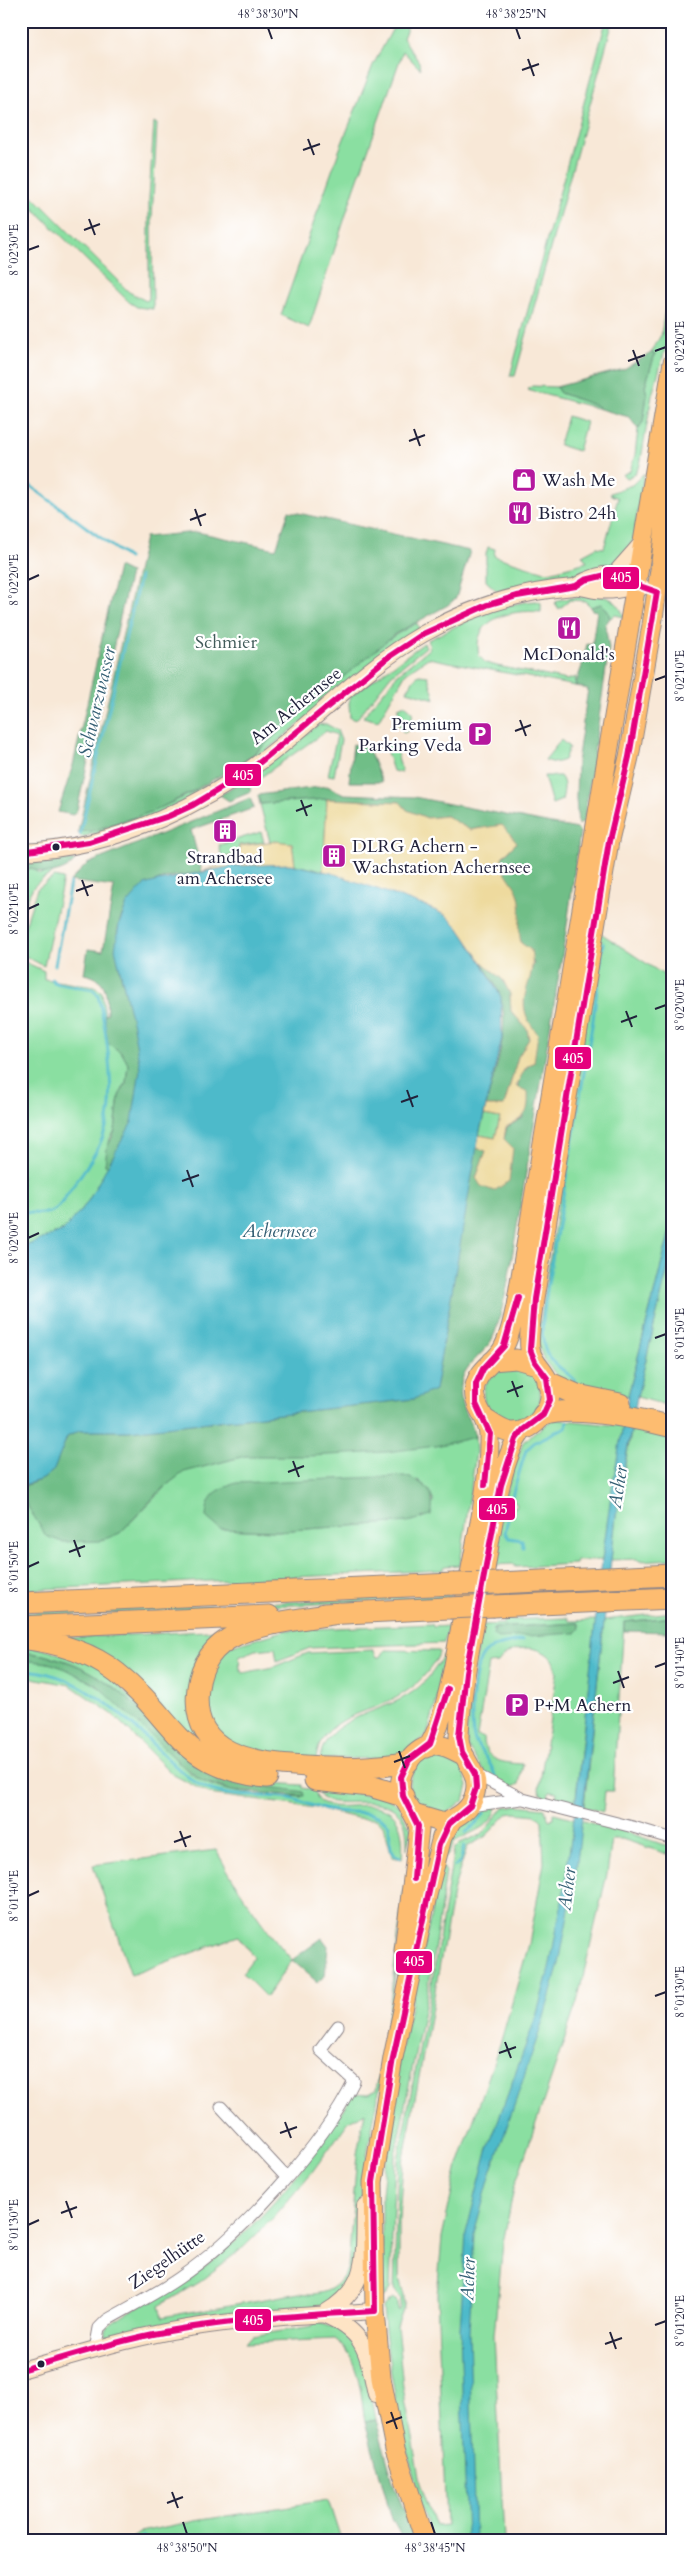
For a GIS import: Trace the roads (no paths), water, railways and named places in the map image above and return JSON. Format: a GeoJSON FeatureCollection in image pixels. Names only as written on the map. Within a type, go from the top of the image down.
{"type":"FeatureCollection","features":[{"type":"Feature","properties":{"kind":"highway"},"geometry":{"type":"LineString","coordinates":[[548,1382],[612,1409],[648,1415],[673,1413]]}},
{"type":"Feature","properties":{"kind":"highway"},"geometry":{"type":"LineString","coordinates":[[544,1415],[612,1409]]}},
{"type":"Feature","properties":{"kind":"highway"},"geometry":{"type":"LineString","coordinates":[[648,1415],[673,1426]]}},
{"type":"Feature","properties":{"kind":"highway"},"geometry":{"type":"LineString","coordinates":[[621,1577],[673,1564]]}},
{"type":"Feature","properties":{"kind":"highway"},"geometry":{"type":"LineString","coordinates":[[21,1603],[673,1575]]}},
{"type":"Feature","properties":{"kind":"highway"},"geometry":{"type":"LineString","coordinates":[[21,1627],[673,1598]]}},
{"type":"Feature","properties":{"kind":"highway"},"geometry":{"type":"LineString","coordinates":[[339,1613],[235,1635],[219,1646],[209,1657],[199,1680],[197,1701],[199,1714],[205,1728],[219,1745],[235,1755],[256,1762],[317,1773],[370,1786],[402,1796]]}},
{"type":"Feature","properties":{"kind":"highway"},"geometry":{"type":"LineString","coordinates":[[21,1638],[73,1649],[107,1666],[142,1697],[185,1745],[219,1766],[252,1776],[317,1773],[380,1767],[408,1762]]}},
{"type":"Feature","properties":{"kind":"main road"},"geometry":{"type":"LineString","coordinates":[[427,1748],[436,1729],[447,1694],[483,1501],[490,1434],[476,1404],[475,1389],[480,1374],[502,1350],[507,1339],[519,1292],[673,362]]}},
{"type":"Feature","properties":{"kind":"main road"},"geometry":{"type":"LineString","coordinates":[[414,1814],[440,1824],[452,1820],[470,1806],[476,1788],[475,1774],[465,1756],[459,1736],[466,1672],[499,1496],[512,1449],[522,1430],[544,1415],[550,1400],[548,1382],[537,1365],[530,1349],[530,1334],[550,1190],[609,841],[630,748],[657,592],[673,447]]}},
{"type":"Feature","properties":{"kind":"main road"},"geometry":{"type":"LineString","coordinates":[[492,1361],[516,1359],[537,1365]]}},
{"type":"Feature","properties":{"kind":"main road"},"geometry":{"type":"LineString","coordinates":[[484,1418],[507,1431],[522,1430]]}},
{"type":"Feature","properties":{"kind":"main road"},"geometry":{"type":"LineString","coordinates":[[393,2058],[400,1975],[417,1857],[418,1826],[414,1814],[402,1796],[401,1777],[408,1762],[427,1748],[438,1745],[465,1756]]}},
{"type":"Feature","properties":{"kind":"main road"},"geometry":{"type":"LineString","coordinates":[[425,2540],[395,2449],[382,2378],[375,2311],[373,2182],[393,2058],[435,1860],[442,1837],[452,1820]]}},
{"type":"Feature","properties":{"kind":"street"},"geometry":{"type":"LineString","coordinates":[[614,575],[644,541]]}},
{"type":"Feature","properties":{"kind":"street"},"geometry":{"type":"LineString","coordinates":[[576,586],[585,580],[614,575],[630,579],[637,585],[657,592]]}},
{"type":"Feature","properties":{"kind":"street"},"geometry":{"type":"LineString","coordinates":[[576,586],[613,591],[637,585]]}},
{"type":"Feature","properties":{"kind":"street","name":"Am Achernsee"},"geometry":{"type":"LineString","coordinates":[[21,852],[67,846],[124,832],[193,805],[248,772],[387,658],[423,634],[487,605],[516,596],[576,586]]}},
{"type":"Feature","properties":{"kind":"street"},"geometry":{"type":"LineString","coordinates":[[475,1774],[523,1799],[606,1819],[673,1840]]}},
{"type":"Feature","properties":{"kind":"street"},"geometry":{"type":"LineString","coordinates":[[470,1806],[523,1799]]}},
{"type":"Feature","properties":{"kind":"street","name":"Ziegelhütte"},"geometry":{"type":"LineString","coordinates":[[95,2350],[99,2328],[107,2320],[178,2278],[210,2255],[256,2210],[320,2135],[354,2081],[320,2050],[338,2026]]}},
{"type":"Feature","properties":{"kind":"street"},"geometry":{"type":"LineString","coordinates":[[222,2107],[286,2177]]}},
{"type":"Feature","properties":{"kind":"street"},"geometry":{"type":"LineString","coordinates":[[323,2314],[342,2303],[355,2288],[360,2273],[366,2188],[373,2154],[379,2141]]}},
{"type":"Feature","properties":{"kind":"street"},"geometry":{"type":"LineString","coordinates":[[21,2370],[186,2328],[242,2320],[375,2311]]}},
{"type":"Feature","properties":{"kind":"street"},"geometry":{"type":"LineString","coordinates":[[323,2314],[344,2323],[362,2343],[367,2354],[380,2416],[395,2449]]}},
{"type":"Feature","properties":{"kind":"water","name":"Achernsee"},"geometry":{"type":"Polygon","coordinates":[[[290,864],[332,873],[425,906],[447,916],[458,927],[481,961],[501,997],[502,1038],[479,1135],[435,1390],[414,1399],[129,1431],[79,1431],[67,1437],[54,1470],[43,1479],[21,1486],[21,1248],[64,1230],[87,1203],[132,1122],[140,1069],[133,1026],[115,949],[119,924],[127,904],[144,885],[158,881],[233,866],[290,864]]]}},
{"type":"Feature","properties":{"kind":"water","name":"Acher"},"geometry":{"type":"Polygon","coordinates":[[[673,1219],[673,1247],[637,1397],[617,1507],[576,1871],[559,1964],[542,2024],[491,2173],[474,2234],[469,2333],[475,2540],[467,2540],[460,2329],[466,2233],[487,2151],[536,2017],[549,1969],[563,1896],[574,1818],[602,1560],[612,1488],[628,1396],[673,1219]]]}},
{"type":"Feature","properties":{"kind":"waterway","name":"Schwarzwasser"},"geometry":{"type":"LineString","coordinates":[[21,479],[128,558]]}},
{"type":"Feature","properties":{"kind":"waterway","name":"Schwarzwasser"},"geometry":{"type":"LineString","coordinates":[[80,834],[140,576]]}},
{"type":"Feature","properties":{"kind":"waterway","name":"Schwarzwasser"},"geometry":{"type":"LineString","coordinates":[[55,965],[70,883]]}},
{"type":"Feature","properties":{"kind":"waterway"},"geometry":{"type":"LineString","coordinates":[[574,1383],[574,1379],[555,1364],[546,1351],[543,1343],[542,1325],[593,1020],[603,943]]}},
{"type":"Feature","properties":{"kind":"waterway","name":"Schwarzwasser"},"geometry":{"type":"LineString","coordinates":[[21,1212],[43,1214],[55,1210],[59,1206],[90,1162],[98,1147],[105,1131],[110,1109],[109,1059],[98,995],[93,990],[55,983],[52,979]]}},
{"type":"Feature","properties":{"kind":"waterway"},"geometry":{"type":"LineString","coordinates":[[512,1496],[526,1450],[535,1442],[566,1427],[568,1421]]}},
{"type":"Feature","properties":{"kind":"waterway"},"geometry":{"type":"LineString","coordinates":[[510,1507],[505,1533],[509,1538],[522,1540],[523,1547]]}},
{"type":"Feature","properties":{"kind":"waterway"},"geometry":{"type":"LineString","coordinates":[[495,1776],[494,1771],[476,1743],[474,1735],[472,1725],[474,1685],[479,1662],[483,1655],[491,1649],[523,1640]]}},
{"type":"Feature","properties":{"kind":"waterway"},"geometry":{"type":"LineString","coordinates":[[21,1670],[42,1672],[61,1678],[97,1696],[129,1722],[181,1771],[193,1781],[206,1788],[227,1794],[289,1798],[324,1809],[375,1815],[389,1825],[391,1848],[395,1855],[400,1857]]}},
{"type":"Feature","properties":{"kind":"waterway"},"geometry":{"type":"LineString","coordinates":[[466,1832],[477,1823],[484,1813]]}},
{"type":"Feature","properties":{"kind":"waterway"},"geometry":{"type":"LineString","coordinates":[[455,1866],[460,1863],[464,1846]]}},
{"type":"Feature","properties":{"kind":"waterway"},"geometry":{"type":"LineString","coordinates":[[138,2540],[143,2536],[146,2540]]}},
{"type":"Feature","properties":{"kind":"place","name":"Wash Me"},"geometry":{"type":"Point","coordinates":[524,480]}},
{"type":"Feature","properties":{"kind":"place","name":"Bistro 24h"},"geometry":{"type":"Point","coordinates":[520,513]}},
{"type":"Feature","properties":{"kind":"place","name":"McDonald's"},"geometry":{"type":"Point","coordinates":[569,628]}},
{"type":"Feature","properties":{"kind":"place","name":"Premium Parking Veda"},"geometry":{"type":"Point","coordinates":[480,734]}},
{"type":"Feature","properties":{"kind":"place","name":"Strandbad am Achersee"},"geometry":{"type":"Point","coordinates":[225,831]}},
{"type":"Feature","properties":{"kind":"place","name":"DLRG Achern - Wachstation Achernsee"},"geometry":{"type":"Point","coordinates":[334,856]}},
{"type":"Feature","properties":{"kind":"place","name":"P+M Achern"},"geometry":{"type":"Point","coordinates":[517,1705]}},
{"type":"Feature","properties":{"kind":"park label","name":"Schmier"},"geometry":{"type":"Point","coordinates":[226,642]}}]}
